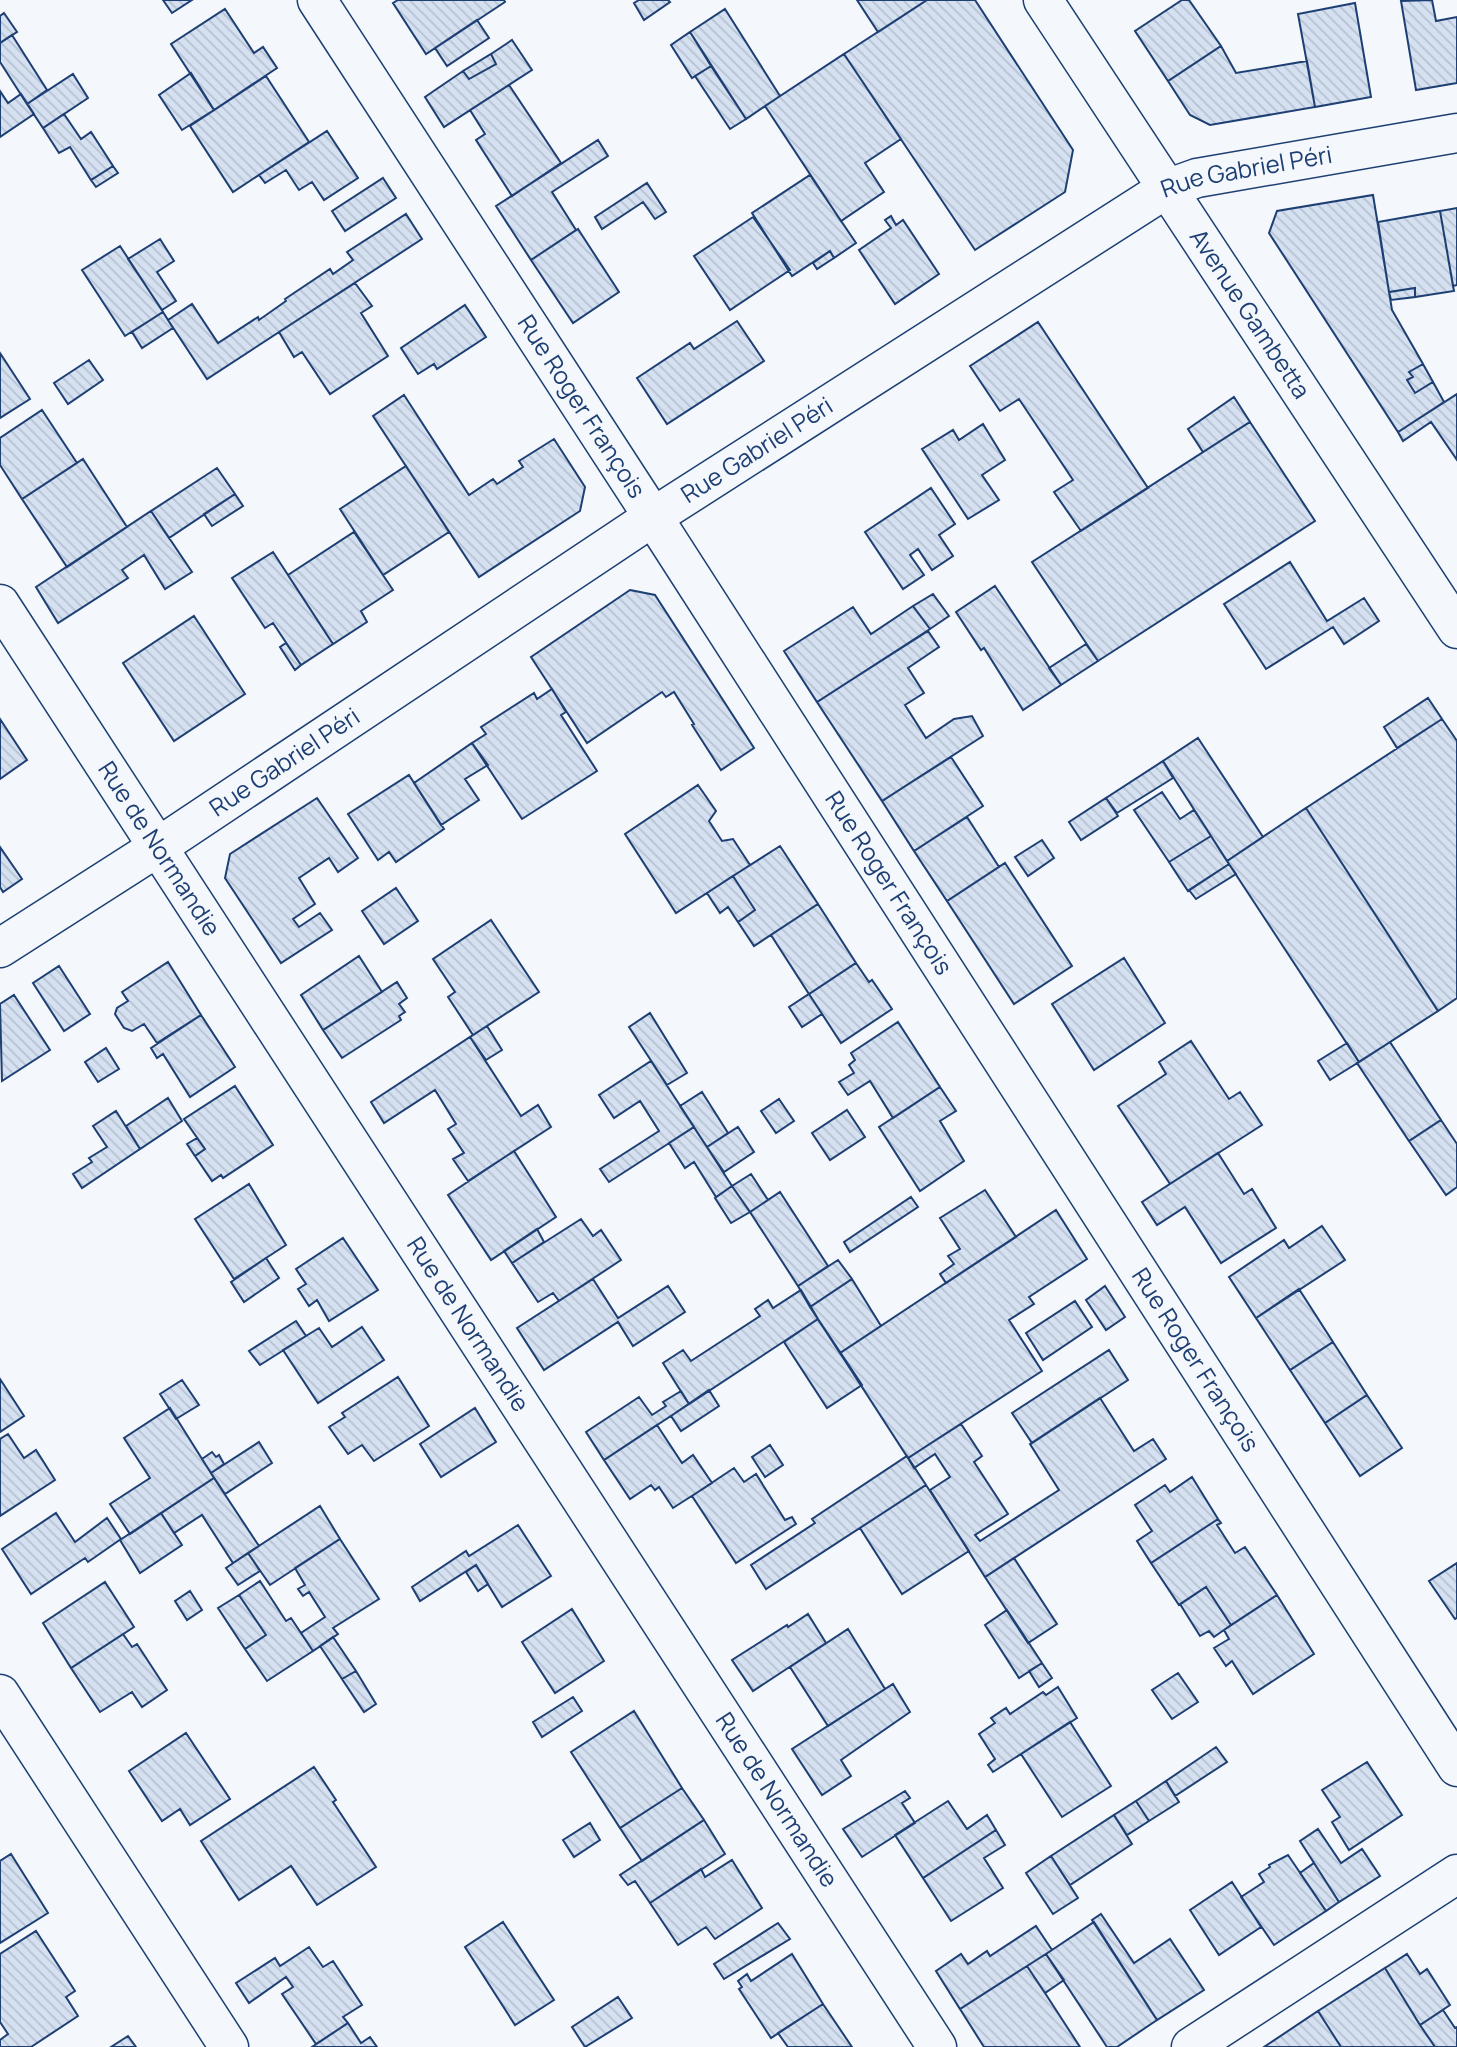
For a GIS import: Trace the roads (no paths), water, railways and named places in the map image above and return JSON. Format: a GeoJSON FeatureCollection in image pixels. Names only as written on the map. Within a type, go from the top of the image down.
{"type":"FeatureCollection","features":[{"type":"Feature","properties":{"kind":"street","name":"Rue Roger François"},"geometry":{"type":"LineString","coordinates":[[317,0],[1457,1767]]}},
{"type":"Feature","properties":{"kind":"street","name":"Avenue Gambetta"},"geometry":{"type":"LineString","coordinates":[[1043,0],[1457,629]]}},
{"type":"Feature","properties":{"kind":"street","name":"Rue Gabriel Péri"},"geometry":{"type":"LineString","coordinates":[[0,948],[158,847],[653,517],[1166,189],[1197,178],[1457,133]]}},
{"type":"Feature","properties":{"kind":"street","name":"Rue de Normandie"},"geometry":{"type":"LineString","coordinates":[[0,604],[937,2047]]}},
{"type":"Feature","properties":{"kind":"street"},"geometry":{"type":"LineString","coordinates":[[0,1694],[229,2047]]}},
{"type":"Feature","properties":{"kind":"street"},"geometry":{"type":"LineString","coordinates":[[1191,2047],[1457,1874]]}}]}
